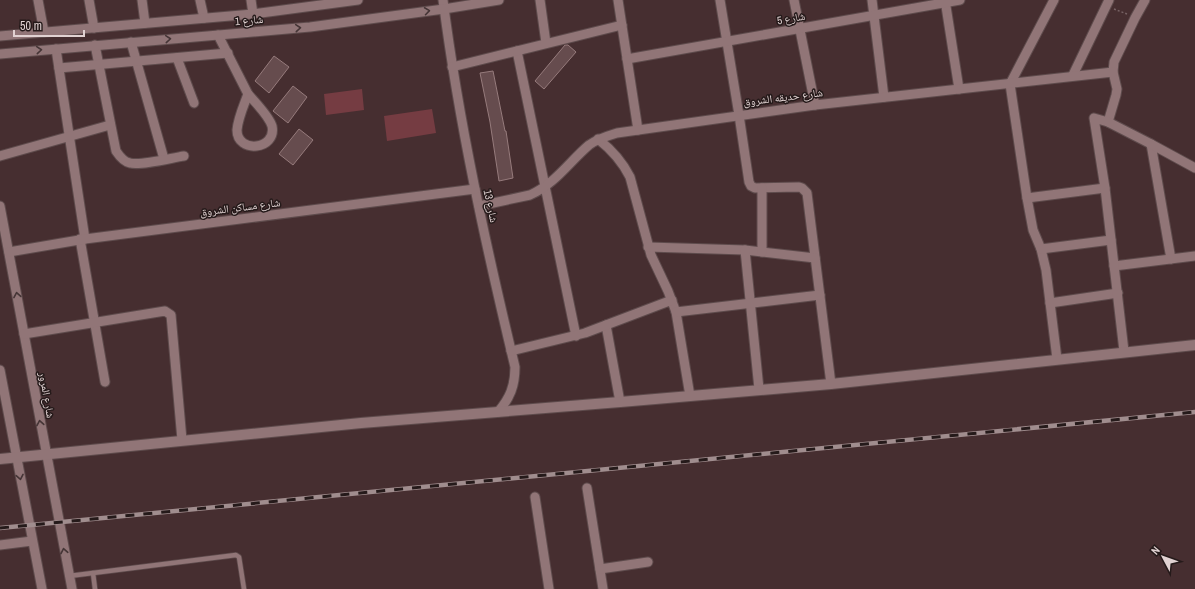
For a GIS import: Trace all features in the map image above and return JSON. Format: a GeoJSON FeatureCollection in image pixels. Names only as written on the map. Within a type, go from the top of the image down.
{"type":"FeatureCollection","features":[{"type":"Feature","properties":{"kind":"street"},"geometry":{"type":"LineString","coordinates":[[38,0],[44,32]]}},
{"type":"Feature","properties":{"kind":"street"},"geometry":{"type":"LineString","coordinates":[[89,0],[94,28]]}},
{"type":"Feature","properties":{"kind":"street"},"geometry":{"type":"LineString","coordinates":[[142,0],[145,24]]}},
{"type":"Feature","properties":{"kind":"street"},"geometry":{"type":"LineString","coordinates":[[200,0],[204,18]]}},
{"type":"Feature","properties":{"kind":"street"},"geometry":{"type":"LineString","coordinates":[[251,0],[253,14]]}},
{"type":"Feature","properties":{"kind":"street","name":"شارع 1"},"geometry":{"type":"LineString","coordinates":[[0,36],[253,14],[307,4],[358,0]]}},
{"type":"Feature","properties":{"kind":"street","name":"شارع 1"},"geometry":{"type":"LineString","coordinates":[[0,54],[310,27],[443,5],[499,0]]}},
{"type":"Feature","properties":{"kind":"street"},"geometry":{"type":"LineString","coordinates":[[540,0],[546,43]]}},
{"type":"Feature","properties":{"kind":"street"},"geometry":{"type":"LineString","coordinates":[[618,0],[638,130]]}},
{"type":"Feature","properties":{"kind":"street"},"geometry":{"type":"LineString","coordinates":[[720,0],[740,115],[749,182],[751,186],[762,188],[799,187],[806,191],[831,384]]}},
{"type":"Feature","properties":{"kind":"street"},"geometry":{"type":"LineString","coordinates":[[794,0],[814,105]]}},
{"type":"Feature","properties":{"kind":"street"},"geometry":{"type":"LineString","coordinates":[[872,0],[884,97]]}},
{"type":"Feature","properties":{"kind":"street","name":"شارع 5"},"geometry":{"type":"LineString","coordinates":[[627,59],[946,1],[960,0]]}},
{"type":"Feature","properties":{"kind":"street"},"geometry":{"type":"LineString","coordinates":[[1054,0],[1010,84],[1033,230],[1041,249],[1046,270],[1057,359]]}},
{"type":"Feature","properties":{"kind":"street"},"geometry":{"type":"LineString","coordinates":[[1073,76],[1109,0]]}},
{"type":"Feature","properties":{"kind":"street"},"geometry":{"type":"LineString","coordinates":[[1108,122],[1117,89],[1113,72],[1114,62],[1145,0]]}},
{"type":"Feature","properties":{"kind":"street"},"geometry":{"type":"LineString","coordinates":[[946,1],[959,89]]}},
{"type":"Feature","properties":{"kind":"street","name":"شارع 13"},"geometry":{"type":"LineString","coordinates":[[443,5],[452,67],[475,189],[515,367],[515,377],[510,396],[498,412]]}},
{"type":"Feature","properties":{"kind":"street"},"geometry":{"type":"LineString","coordinates":[[452,67],[622,25]]}},
{"type":"Feature","properties":{"kind":"street"},"geometry":{"type":"LineString","coordinates":[[218,35],[248,94],[270,122],[272,128],[271,135],[268,141],[262,146],[249,146],[243,143],[237,131],[248,94]]}},
{"type":"Feature","properties":{"kind":"street"},"geometry":{"type":"LineString","coordinates":[[131,42],[164,159]]}},
{"type":"Feature","properties":{"kind":"street"},"geometry":{"type":"LineString","coordinates":[[95,45],[116,151],[124,161],[137,164],[184,156]]}},
{"type":"Feature","properties":{"kind":"street"},"geometry":{"type":"LineString","coordinates":[[56,49],[94,323],[105,382]]}},
{"type":"Feature","properties":{"kind":"street"},"geometry":{"type":"LineString","coordinates":[[517,50],[576,336]]}},
{"type":"Feature","properties":{"kind":"street"},"geometry":{"type":"LineString","coordinates":[[59,68],[228,53]]}},
{"type":"Feature","properties":{"kind":"street"},"geometry":{"type":"LineString","coordinates":[[177,58],[194,104]]}},
{"type":"Feature","properties":{"kind":"street","name":"شارع حديقه الشروق"},"geometry":{"type":"LineString","coordinates":[[479,206],[530,195],[546,187],[589,144],[598,139],[617,133],[814,105],[1113,72]]}},
{"type":"Feature","properties":{"kind":"street"},"geometry":{"type":"LineString","coordinates":[[1124,352],[1105,188],[1094,119],[1097,118],[1108,122],[1195,168]]}},
{"type":"Feature","properties":{"kind":"street"},"geometry":{"type":"LineString","coordinates":[[0,156],[69,138],[110,125]]}},
{"type":"Feature","properties":{"kind":"street"},"geometry":{"type":"LineString","coordinates":[[598,139],[617,156],[630,177],[648,247],[676,312],[690,396]]}},
{"type":"Feature","properties":{"kind":"street"},"geometry":{"type":"LineString","coordinates":[[1151,144],[1171,259]]}},
{"type":"Feature","properties":{"kind":"street"},"geometry":{"type":"LineString","coordinates":[[762,188],[762,252]]}},
{"type":"Feature","properties":{"kind":"street"},"geometry":{"type":"LineString","coordinates":[[1027,198],[1105,188]]}},
{"type":"Feature","properties":{"kind":"street","name":"شارع مساكن الشروق"},"geometry":{"type":"LineString","coordinates":[[9,252],[82,239],[475,189]]}},
{"type":"Feature","properties":{"kind":"street","name":"شارع المرور"},"geometry":{"type":"LineString","coordinates":[[0,206],[72,589]]}},
{"type":"Feature","properties":{"kind":"street"},"geometry":{"type":"LineString","coordinates":[[1041,249],[1111,240]]}},
{"type":"Feature","properties":{"kind":"street"},"geometry":{"type":"LineString","coordinates":[[648,247],[745,250],[815,258]]}},
{"type":"Feature","properties":{"kind":"street"},"geometry":{"type":"LineString","coordinates":[[745,250],[759,389]]}},
{"type":"Feature","properties":{"kind":"street"},"geometry":{"type":"LineString","coordinates":[[1114,266],[1195,256]]}},
{"type":"Feature","properties":{"kind":"street"},"geometry":{"type":"LineString","coordinates":[[1050,303],[1118,292]]}},
{"type":"Feature","properties":{"kind":"street"},"geometry":{"type":"LineString","coordinates":[[676,312],[820,295]]}},
{"type":"Feature","properties":{"kind":"street"},"geometry":{"type":"LineString","coordinates":[[511,351],[576,336],[672,300]]}},
{"type":"Feature","properties":{"kind":"street"},"geometry":{"type":"LineString","coordinates":[[24,334],[165,311],[171,314],[182,440]]}},
{"type":"Feature","properties":{"kind":"street"},"geometry":{"type":"LineString","coordinates":[[606,325],[620,402]]}},
{"type":"Feature","properties":{"kind":"street"},"geometry":{"type":"LineString","coordinates":[[0,459],[361,423],[831,384],[1195,345]]}},
{"type":"Feature","properties":{"kind":"street"},"geometry":{"type":"LineString","coordinates":[[0,370],[42,589]]}},
{"type":"Feature","properties":{"kind":"street"},"geometry":{"type":"LineString","coordinates":[[587,488],[603,589]]}},
{"type":"Feature","properties":{"kind":"street"},"geometry":{"type":"LineString","coordinates":[[535,497],[549,589]]}},
{"type":"Feature","properties":{"kind":"street"},"geometry":{"type":"LineString","coordinates":[[0,545],[32,541]]}},
{"type":"Feature","properties":{"kind":"street"},"geometry":{"type":"LineString","coordinates":[[600,569],[648,562]]}},
{"type":"Feature","properties":{"kind":"lane"},"geometry":{"type":"LineString","coordinates":[[69,576],[238,555],[244,589]]}},
{"type":"Feature","properties":{"kind":"lane"},"geometry":{"type":"LineString","coordinates":[[93,572],[95,589]]}},
{"type":"Feature","properties":{"kind":"shaded area"},"geometry":{"type":"Polygon","coordinates":[[[362,89],[364,110],[326,115],[324,94],[362,89]]]}},
{"type":"Feature","properties":{"kind":"shaded area"},"geometry":{"type":"Polygon","coordinates":[[[432,109],[436,133],[387,141],[384,116],[432,109]]]}},
{"type":"Feature","properties":{"kind":"building"},"geometry":{"type":"Polygon","coordinates":[[[565,45],[568,45],[576,52],[544,89],[535,81],[565,45]]]}},
{"type":"Feature","properties":{"kind":"building"},"geometry":{"type":"Polygon","coordinates":[[[274,56],[289,67],[269,93],[255,81],[274,56]]]}},
{"type":"Feature","properties":{"kind":"building"},"geometry":{"type":"Polygon","coordinates":[[[493,71],[506,131],[513,178],[499,181],[490,122],[480,73],[493,71]]]}},
{"type":"Feature","properties":{"kind":"building"},"geometry":{"type":"Polygon","coordinates":[[[293,86],[307,97],[288,123],[273,111],[293,86]]]}},
{"type":"Feature","properties":{"kind":"building"},"geometry":{"type":"Polygon","coordinates":[[[299,129],[313,140],[293,165],[279,154],[299,129]]]}},
{"type":"Feature","properties":{"kind":"railway"},"geometry":{"type":"LineString","coordinates":[[0,528],[1195,412]]}}]}
